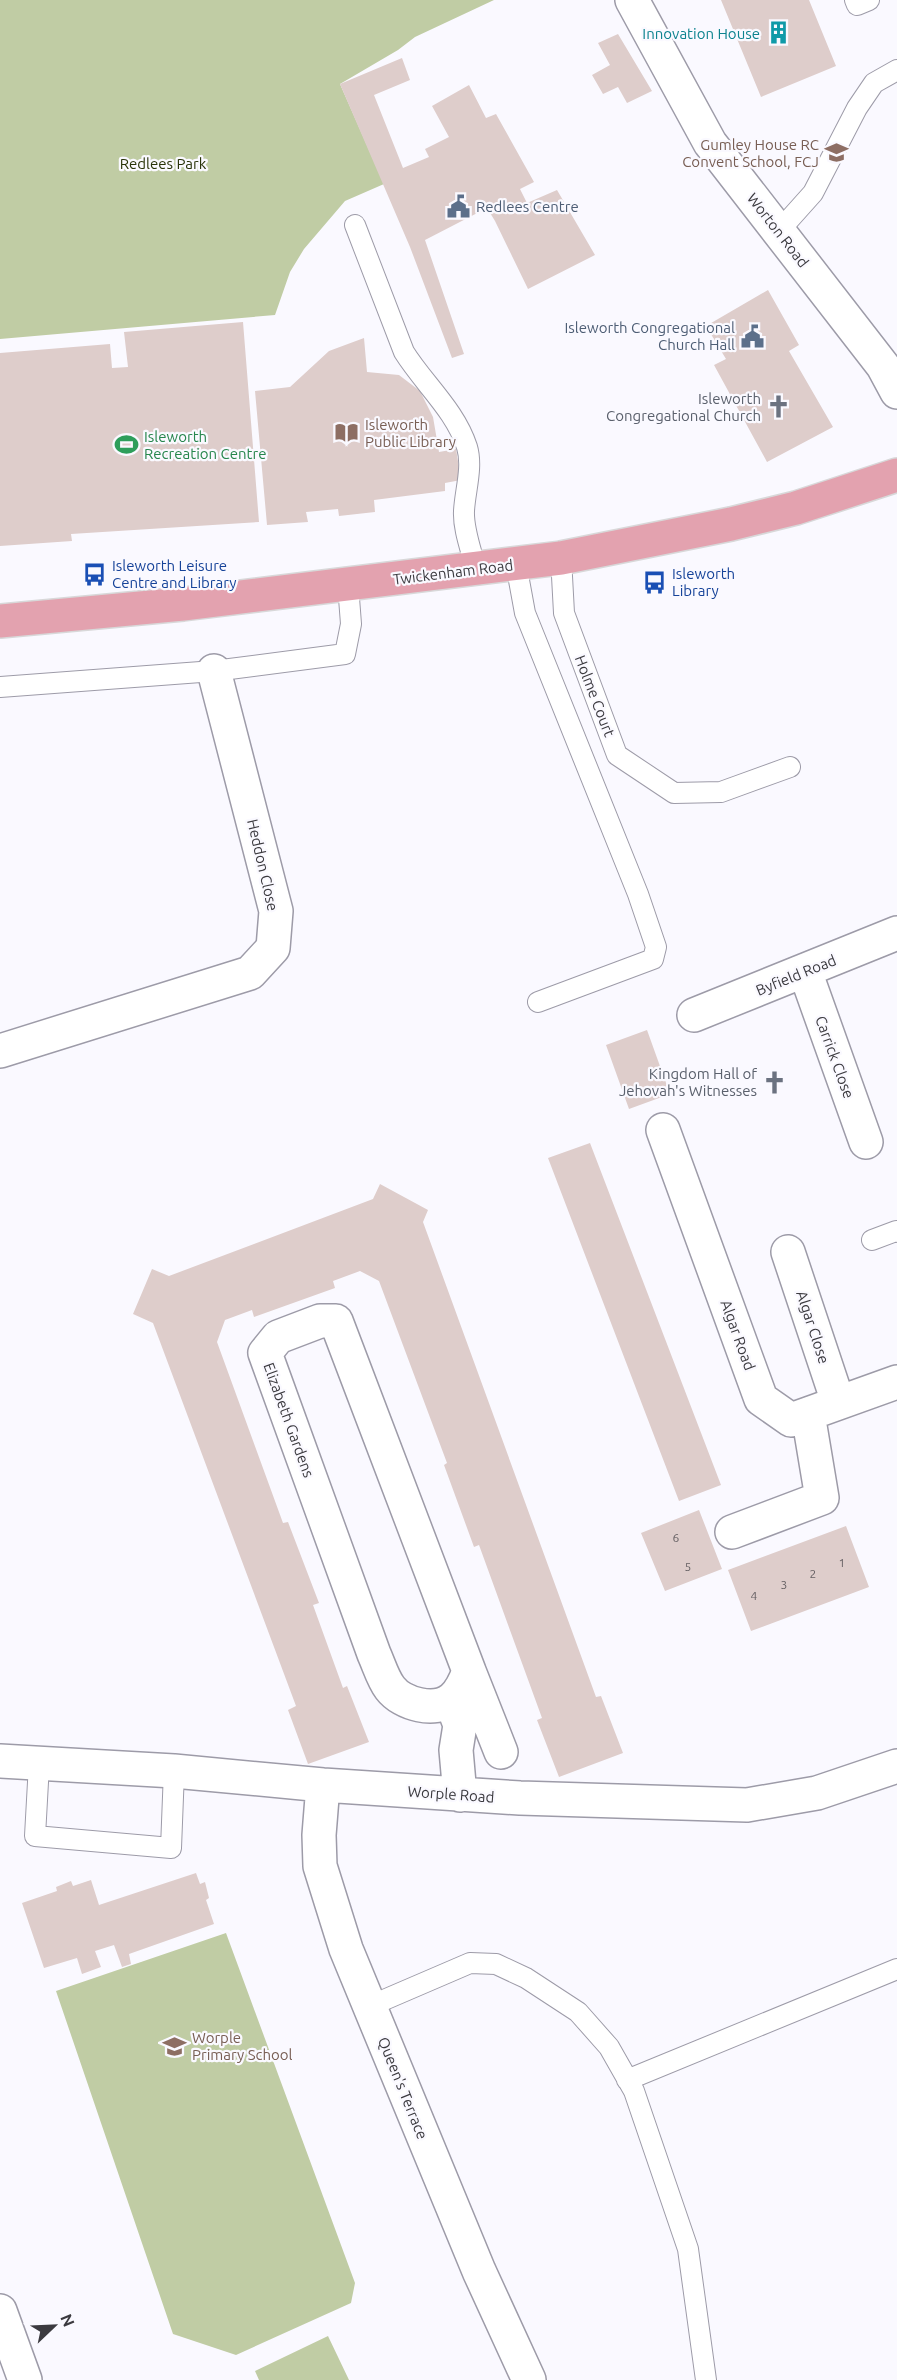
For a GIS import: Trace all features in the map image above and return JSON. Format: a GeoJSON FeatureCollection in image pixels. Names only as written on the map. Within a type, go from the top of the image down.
{"type":"FeatureCollection","features":[{"type":"Feature","properties":{"kind":"main road","name":"Twickenham Road"},"geometry":{"type":"LineString","coordinates":[[0,621],[183,604],[561,558],[731,524],[796,508],[897,475]]}},
{"type":"Feature","properties":{"kind":"street","name":"Worton Road"},"geometry":{"type":"LineString","coordinates":[[632,0],[710,143],[883,366],[897,392]]}},
{"type":"Feature","properties":{"kind":"street","name":"Heddon Close"},"geometry":{"type":"LineString","coordinates":[[0,1051],[250,973],[273,948],[276,911],[214,670]]}},
{"type":"Feature","properties":{"kind":"street","name":"Byfield Road"},"geometry":{"type":"LineString","coordinates":[[694,1015],[897,933]]}},
{"type":"Feature","properties":{"kind":"street","name":"Carrick Close"},"geometry":{"type":"LineString","coordinates":[[805,971],[866,1142]]}},
{"type":"Feature","properties":{"kind":"street","name":"Algar Road"},"geometry":{"type":"LineString","coordinates":[[663,1130],[761,1399],[791,1420],[897,1382]]}},
{"type":"Feature","properties":{"kind":"street","name":"Algar Close"},"geometry":{"type":"LineString","coordinates":[[788,1252],[838,1402]]}},
{"type":"Feature","properties":{"kind":"street","name":"Elizabeth Gardens"},"geometry":{"type":"LineString","coordinates":[[439,1703],[402,1700],[389,1687],[374,1654],[265,1353],[278,1337],[320,1321],[336,1321],[501,1752]]}},
{"type":"Feature","properties":{"kind":"street"},"geometry":{"type":"LineString","coordinates":[[732,1532],[822,1498],[808,1414]]}},
{"type":"Feature","properties":{"kind":"street"},"geometry":{"type":"LineString","coordinates":[[460,1795],[456,1750],[460,1725],[439,1703],[461,1690],[469,1671]]}},
{"type":"Feature","properties":{"kind":"street"},"geometry":{"type":"LineString","coordinates":[[0,1733],[0,1740]]}},
{"type":"Feature","properties":{"kind":"street","name":"Worple Road"},"geometry":{"type":"LineString","coordinates":[[0,1761],[174,1771],[460,1795],[747,1805],[817,1793],[897,1766]]}},
{"type":"Feature","properties":{"kind":"street","name":"Queen's Terrace"},"geometry":{"type":"LineString","coordinates":[[323,1785],[319,1835],[320,1866],[346,1949],[479,2271],[529,2380]]}},
{"type":"Feature","properties":{"kind":"street"},"geometry":{"type":"LineString","coordinates":[[0,2312],[25,2380]]}},
{"type":"Feature","properties":{"kind":"lane"},"geometry":{"type":"LineString","coordinates":[[855,0],[857,5],[869,0]]}},
{"type":"Feature","properties":{"kind":"lane"},"geometry":{"type":"LineString","coordinates":[[779,231],[813,193],[857,108],[874,83],[897,70]]}},
{"type":"Feature","properties":{"kind":"lane"},"geometry":{"type":"LineString","coordinates":[[355,225],[404,352],[456,422],[468,450],[468,484],[464,514],[476,570]]}},
{"type":"Feature","properties":{"kind":"lane","name":"Holme Court"},"geometry":{"type":"LineString","coordinates":[[561,558],[564,613],[617,755],[674,793],[721,792],[790,767]]}},
{"type":"Feature","properties":{"kind":"lane"},"geometry":{"type":"LineString","coordinates":[[516,564],[525,613],[638,894],[656,947],[653,959],[538,1002]]}},
{"type":"Feature","properties":{"kind":"lane"},"geometry":{"type":"LineString","coordinates":[[0,687],[214,670],[345,654],[351,624],[348,585]]}},
{"type":"Feature","properties":{"kind":"lane"},"geometry":{"type":"LineString","coordinates":[[872,1240],[897,1232]]}},
{"type":"Feature","properties":{"kind":"lane"},"geometry":{"type":"LineString","coordinates":[[39,1764],[35,1836],[171,1848],[174,1771]]}},
{"type":"Feature","properties":{"kind":"lane"},"geometry":{"type":"LineString","coordinates":[[370,2006],[470,1963],[496,1964],[526,1978],[578,2012],[609,2047],[634,2091],[688,2249],[706,2380]]}},
{"type":"Feature","properties":{"kind":"lane"},"geometry":{"type":"LineString","coordinates":[[627,2080],[897,1969]]}},
{"type":"Feature","properties":{"kind":"green space","name":"Redlees Park"},"geometry":{"type":"Polygon","coordinates":[[[0,0],[494,0],[415,37],[398,50],[340,84],[384,184],[345,201],[304,249],[290,272],[275,315],[0,339],[0,0]]]}},
{"type":"Feature","properties":{"kind":"green space"},"geometry":{"type":"Polygon","coordinates":[[[226,1933],[355,2283],[351,2303],[236,2355],[173,2334],[56,1991],[226,1933]]]}},
{"type":"Feature","properties":{"kind":"green space"},"geometry":{"type":"Polygon","coordinates":[[[328,2336],[349,2380],[259,2380],[255,2371],[328,2336]]]}},
{"type":"Feature","properties":{"kind":"building","name":"Innovation House"},"geometry":{"type":"Polygon","coordinates":[[[721,0],[809,0],[836,66],[761,97],[721,0]]]}},
{"type":"Feature","properties":{"kind":"building"},"geometry":{"type":"Polygon","coordinates":[[[618,34],[652,91],[627,103],[618,87],[603,94],[592,75],[610,65],[598,43],[618,34]]]}},
{"type":"Feature","properties":{"kind":"building","name":"Redlees Centre"},"geometry":{"type":"Polygon","coordinates":[[[402,58],[410,80],[374,95],[403,168],[429,157],[425,149],[449,137],[432,106],[469,85],[486,118],[496,114],[534,182],[520,189],[527,203],[557,190],[595,255],[528,289],[487,208],[425,240],[464,354],[452,358],[410,247],[340,84],[402,58]]]}},
{"type":"Feature","properties":{"kind":"building"},"geometry":{"type":"Polygon","coordinates":[[[768,290],[799,345],[789,351],[833,427],[767,462],[714,365],[726,359],[706,326],[768,290]]]}},
{"type":"Feature","properties":{"kind":"building","name":"Isleworth Recreation Centre"},"geometry":{"type":"Polygon","coordinates":[[[243,322],[259,522],[71,534],[72,541],[0,546],[0,353],[110,344],[112,368],[128,367],[124,332],[243,322]]]}},
{"type":"Feature","properties":{"kind":"building","name":"Isleworth Public Library"},"geometry":{"type":"Polygon","coordinates":[[[364,338],[367,372],[399,375],[420,391],[433,417],[439,452],[456,449],[461,480],[445,483],[445,491],[374,500],[375,512],[339,516],[338,509],[306,512],[308,522],[267,525],[255,391],[290,387],[329,351],[364,338]]]}},
{"type":"Feature","properties":{"kind":"building"},"geometry":{"type":"Polygon","coordinates":[[[647,1030],[670,1094],[629,1109],[606,1045],[647,1030]]]}},
{"type":"Feature","properties":{"kind":"building"},"geometry":{"type":"Polygon","coordinates":[[[590,1143],[721,1485],[679,1501],[548,1158],[590,1143]]]}},
{"type":"Feature","properties":{"kind":"building"},"geometry":{"type":"Polygon","coordinates":[[[380,1184],[428,1210],[423,1222],[596,1697],[601,1696],[623,1753],[559,1777],[537,1720],[542,1718],[479,1545],[474,1547],[444,1465],[447,1463],[379,1281],[360,1271],[333,1281],[335,1288],[254,1317],[252,1310],[225,1320],[217,1342],[283,1523],[288,1522],[319,1603],[313,1605],[343,1688],[347,1686],[369,1742],[308,1764],[288,1710],[296,1706],[153,1323],[133,1314],[152,1269],[169,1276],[373,1199],[380,1184]]]}},
{"type":"Feature","properties":{"kind":"building"},"geometry":{"type":"Polygon","coordinates":[[[699,1510],[722,1569],[665,1591],[641,1533],[699,1510]]]}},
{"type":"Feature","properties":{"kind":"building"},"geometry":{"type":"Polygon","coordinates":[[[846,1526],[869,1587],[751,1631],[728,1570],[846,1526]]]}},
{"type":"Feature","properties":{"kind":"building"},"geometry":{"type":"Polygon","coordinates":[[[196,1873],[200,1884],[205,1882],[209,1898],[206,1900],[214,1924],[129,1954],[131,1964],[122,1967],[114,1945],[95,1951],[101,1967],[82,1974],[77,1958],[44,1968],[22,1903],[57,1891],[56,1887],[71,1881],[73,1886],[91,1880],[99,1905],[196,1873]]]}},
{"type":"Feature","properties":{"kind":"place","name":"Innovation House"},"geometry":{"type":"Point","coordinates":[778,33]}},
{"type":"Feature","properties":{"kind":"place","name":"Gumley House RC Convent School, FCJ"},"geometry":{"type":"Point","coordinates":[837,153]}},
{"type":"Feature","properties":{"kind":"place","name":"Redlees Centre"},"geometry":{"type":"Point","coordinates":[458,206]}},
{"type":"Feature","properties":{"kind":"place","name":"Isleworth Congregational Church Hall"},"geometry":{"type":"Point","coordinates":[753,336]}},
{"type":"Feature","properties":{"kind":"place","name":"Isleworth Congregational Church"},"geometry":{"type":"Point","coordinates":[779,407]}},
{"type":"Feature","properties":{"kind":"place","name":"Isleworth Public Library"},"geometry":{"type":"Point","coordinates":[347,433]}},
{"type":"Feature","properties":{"kind":"place","name":"Isleworth Recreation Centre"},"geometry":{"type":"Point","coordinates":[126,445]}},
{"type":"Feature","properties":{"kind":"place","name":"Isleworth Leisure Centre and Library"},"geometry":{"type":"Point","coordinates":[94,574]}},
{"type":"Feature","properties":{"kind":"place","name":"Isleworth Library"},"geometry":{"type":"Point","coordinates":[654,582]}},
{"type":"Feature","properties":{"kind":"place","name":"Kingdom Hall of Jehovah's Witnesses"},"geometry":{"type":"Point","coordinates":[775,1082]}},
{"type":"Feature","properties":{"kind":"place","name":"Worple Primary School"},"geometry":{"type":"Point","coordinates":[174,2046]}}]}
